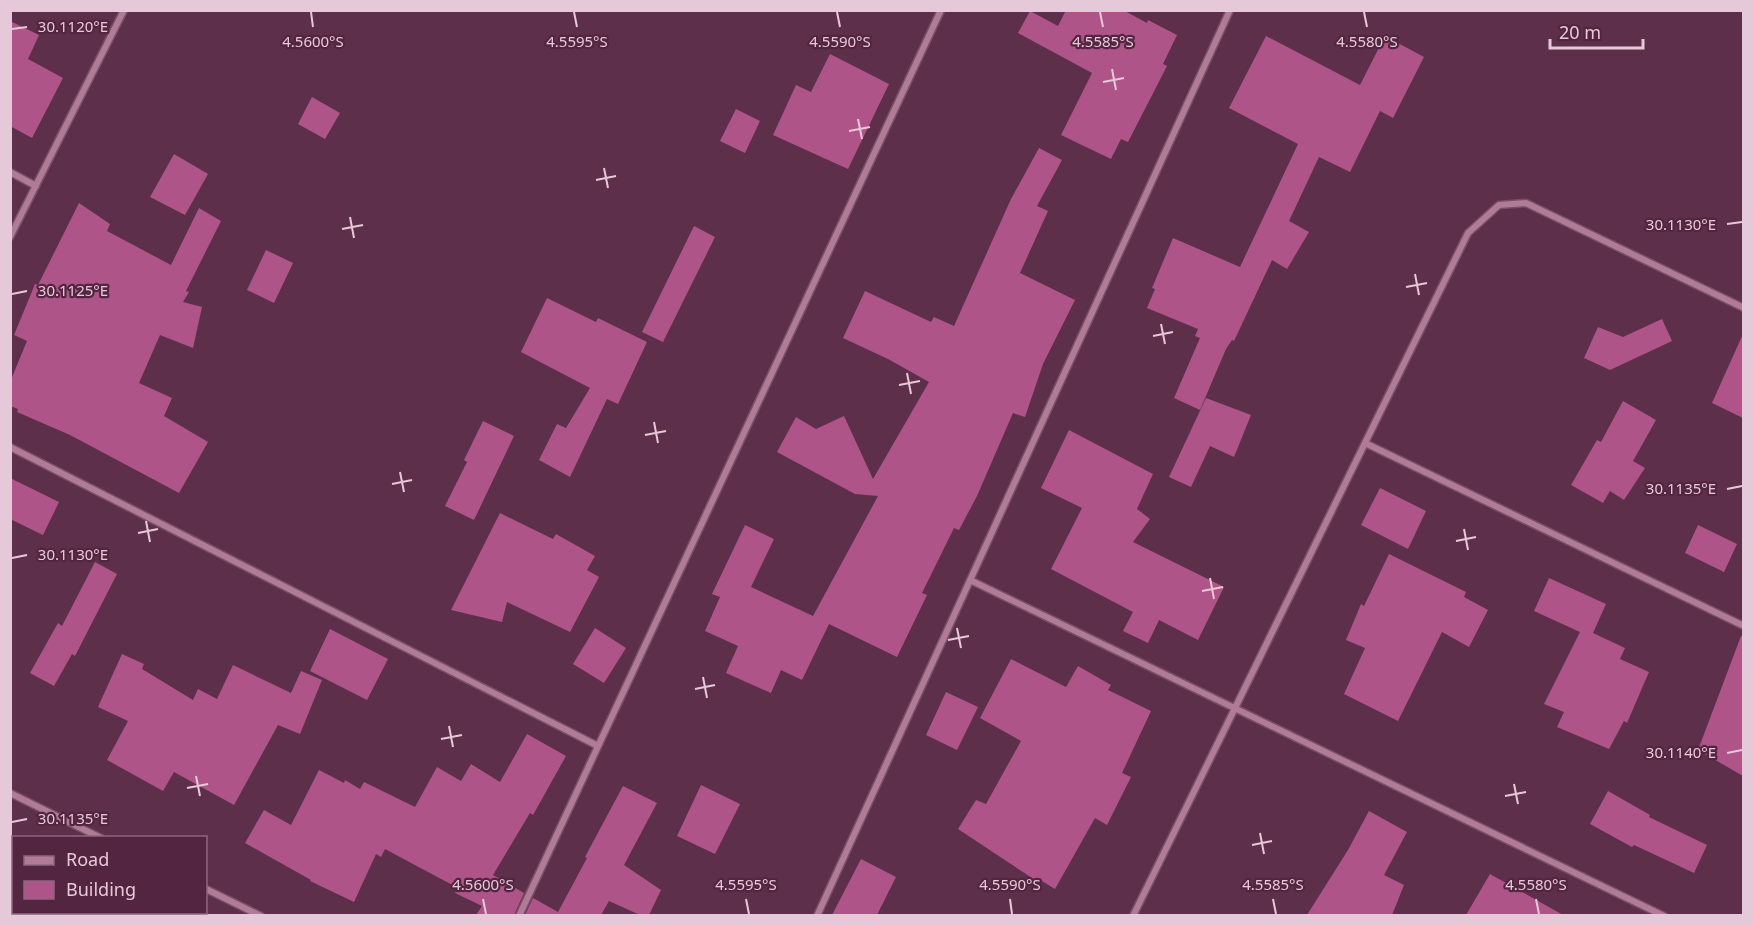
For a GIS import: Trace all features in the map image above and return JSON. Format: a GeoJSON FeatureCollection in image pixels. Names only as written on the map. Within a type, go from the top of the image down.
{"type":"FeatureCollection","features":[{"type":"Feature","properties":{"kind":"street"},"geometry":{"type":"LineString","coordinates":[[10,237],[124,10]]}},
{"type":"Feature","properties":{"kind":"street"},"geometry":{"type":"LineString","coordinates":[[519,915],[941,10]]}},
{"type":"Feature","properties":{"kind":"street"},"geometry":{"type":"LineString","coordinates":[[817,915],[1230,10]]}},
{"type":"Feature","properties":{"kind":"street"},"geometry":{"type":"LineString","coordinates":[[10,172],[36,186]]}},
{"type":"Feature","properties":{"kind":"street"},"geometry":{"type":"LineString","coordinates":[[1133,915],[1468,233],[1499,205],[1526,203],[1743,308]]}},
{"type":"Feature","properties":{"kind":"street"},"geometry":{"type":"LineString","coordinates":[[1365,443],[1743,626]]}},
{"type":"Feature","properties":{"kind":"street"},"geometry":{"type":"LineString","coordinates":[[10,447],[598,746]]}},
{"type":"Feature","properties":{"kind":"street"},"geometry":{"type":"LineString","coordinates":[[970,580],[1664,915]]}},
{"type":"Feature","properties":{"kind":"street"},"geometry":{"type":"LineString","coordinates":[[10,793],[99,836]]}},
{"type":"Feature","properties":{"kind":"street"},"geometry":{"type":"LineString","coordinates":[[207,888],[261,915]]}},
{"type":"Feature","properties":{"kind":"building"},"geometry":{"type":"Polygon","coordinates":[[[1066,10],[1123,10],[1177,35],[1163,64],[1167,66],[1128,142],[1121,139],[1111,159],[1061,135],[1092,73],[1018,33],[1030,11],[1058,26],[1066,10]]]}},
{"type":"Feature","properties":{"kind":"building"},"geometry":{"type":"Polygon","coordinates":[[[10,21],[39,35],[28,59],[63,78],[32,138],[10,126],[10,21]]]}},
{"type":"Feature","properties":{"kind":"building"},"geometry":{"type":"Polygon","coordinates":[[[1266,36],[1360,85],[1385,36],[1424,57],[1393,118],[1380,111],[1350,172],[1319,157],[1289,221],[1309,232],[1287,269],[1272,260],[1234,341],[1232,340],[1226,349],[1200,410],[1174,398],[1200,338],[1195,336],[1198,329],[1147,308],[1155,289],[1152,288],[1173,238],[1240,267],[1298,144],[1229,108],[1266,36]]]}},
{"type":"Feature","properties":{"kind":"building"},"geometry":{"type":"Polygon","coordinates":[[[830,54],[889,84],[848,169],[773,135],[796,85],[811,92],[830,54]]]}},
{"type":"Feature","properties":{"kind":"building"},"geometry":{"type":"Polygon","coordinates":[[[312,97],[340,113],[325,139],[298,124],[312,97]]]}},
{"type":"Feature","properties":{"kind":"building"},"geometry":{"type":"Polygon","coordinates":[[[736,109],[760,121],[745,153],[720,141],[736,109]]]}},
{"type":"Feature","properties":{"kind":"building"},"geometry":{"type":"Polygon","coordinates":[[[1039,148],[1062,160],[1037,206],[1048,211],[1020,273],[1075,300],[1043,364],[1025,417],[1013,413],[977,496],[959,530],[954,528],[922,593],[927,595],[897,657],[829,624],[802,680],[781,670],[771,693],[726,673],[738,646],[705,631],[720,597],[712,594],[745,525],[774,539],[751,587],[813,616],[878,496],[855,494],[777,452],[796,417],[816,429],[844,416],[873,479],[929,382],[888,359],[843,338],[865,291],[931,322],[934,317],[954,326],[1011,199],[1039,148]]]}},
{"type":"Feature","properties":{"kind":"building"},"geometry":{"type":"Polygon","coordinates":[[[174,154],[208,174],[185,215],[150,197],[174,154]]]}},
{"type":"Feature","properties":{"kind":"building"},"geometry":{"type":"Polygon","coordinates":[[[79,203],[110,224],[107,231],[171,265],[199,208],[221,221],[186,291],[189,292],[183,302],[202,307],[193,348],[160,335],[139,383],[172,398],[164,416],[208,442],[179,493],[70,435],[17,412],[18,409],[10,406],[10,382],[27,341],[14,335],[35,284],[38,285],[79,203]]]}},
{"type":"Feature","properties":{"kind":"building"},"geometry":{"type":"Polygon","coordinates":[[[694,226],[715,237],[663,342],[642,332],[694,226]]]}},
{"type":"Feature","properties":{"kind":"building"},"geometry":{"type":"Polygon","coordinates":[[[266,250],[293,263],[274,303],[247,290],[266,250]]]}},
{"type":"Feature","properties":{"kind":"building"},"geometry":{"type":"Polygon","coordinates":[[[547,298],[596,322],[598,318],[647,342],[618,404],[607,399],[570,477],[539,460],[557,424],[566,428],[590,388],[521,352],[547,298]]]}},
{"type":"Feature","properties":{"kind":"building"},"geometry":{"type":"Polygon","coordinates":[[[1662,319],[1672,341],[1610,370],[1584,358],[1598,327],[1623,337],[1662,319]]]}},
{"type":"Feature","properties":{"kind":"building"},"geometry":{"type":"Polygon","coordinates":[[[1743,334],[1743,418],[1712,403],[1743,334]]]}},
{"type":"Feature","properties":{"kind":"building"},"geometry":{"type":"Polygon","coordinates":[[[1206,398],[1251,415],[1234,457],[1210,446],[1191,487],[1169,477],[1206,398]]]}},
{"type":"Feature","properties":{"kind":"building"},"geometry":{"type":"Polygon","coordinates":[[[1623,401],[1656,420],[1633,461],[1645,468],[1624,500],[1610,491],[1603,503],[1571,485],[1597,440],[1601,442],[1623,401]]]}},
{"type":"Feature","properties":{"kind":"building"},"geometry":{"type":"Polygon","coordinates":[[[483,421],[514,436],[474,520],[445,506],[467,462],[464,460],[483,421]]]}},
{"type":"Feature","properties":{"kind":"building"},"geometry":{"type":"Polygon","coordinates":[[[1069,430],[1153,474],[1137,509],[1150,519],[1133,542],[1224,587],[1198,640],[1159,620],[1148,643],[1123,631],[1133,612],[1051,569],[1082,508],[1041,488],[1069,430]]]}},
{"type":"Feature","properties":{"kind":"building"},"geometry":{"type":"Polygon","coordinates":[[[10,478],[59,502],[43,535],[10,519],[10,478]]]}},
{"type":"Feature","properties":{"kind":"building"},"geometry":{"type":"Polygon","coordinates":[[[1380,488],[1426,511],[1408,549],[1361,525],[1380,488]]]}},
{"type":"Feature","properties":{"kind":"building"},"geometry":{"type":"Polygon","coordinates":[[[500,513],[553,539],[556,534],[595,556],[587,570],[599,577],[570,632],[507,602],[502,622],[451,610],[500,513]]]}},
{"type":"Feature","properties":{"kind":"building"},"geometry":{"type":"Polygon","coordinates":[[[1698,525],[1737,544],[1724,572],[1685,553],[1698,525]]]}},
{"type":"Feature","properties":{"kind":"building"},"geometry":{"type":"Polygon","coordinates":[[[1389,554],[1466,592],[1464,597],[1488,610],[1469,647],[1442,632],[1398,721],[1344,694],[1365,648],[1346,640],[1361,604],[1364,606],[1389,554]]]}},
{"type":"Feature","properties":{"kind":"building"},"geometry":{"type":"Polygon","coordinates":[[[95,562],[117,574],[75,656],[72,654],[54,686],[30,673],[58,623],[62,626],[95,562]]]}},
{"type":"Feature","properties":{"kind":"building"},"geometry":{"type":"Polygon","coordinates":[[[1549,578],[1606,604],[1593,633],[1625,648],[1620,659],[1649,672],[1627,723],[1624,721],[1609,749],[1557,727],[1564,712],[1544,704],[1580,632],[1534,611],[1549,578]]]}},
{"type":"Feature","properties":{"kind":"building"},"geometry":{"type":"Polygon","coordinates":[[[595,628],[626,648],[604,683],[573,664],[595,628]]]}},
{"type":"Feature","properties":{"kind":"building"},"geometry":{"type":"Polygon","coordinates":[[[330,629],[388,659],[367,700],[310,671],[330,629]]]}},
{"type":"Feature","properties":{"kind":"building"},"geometry":{"type":"Polygon","coordinates":[[[1741,636],[1743,637],[1743,776],[1698,750],[1741,636]]]}},
{"type":"Feature","properties":{"kind":"building"},"geometry":{"type":"Polygon","coordinates":[[[122,654],[144,664],[142,669],[193,700],[198,689],[217,699],[233,665],[291,693],[301,671],[322,680],[300,734],[278,725],[234,805],[174,772],[163,791],[107,760],[128,721],[98,707],[122,654]]]}},
{"type":"Feature","properties":{"kind":"building"},"geometry":{"type":"Polygon","coordinates":[[[1011,659],[1066,687],[1078,666],[1111,685],[1108,690],[1151,711],[1122,773],[1131,777],[1107,825],[1095,818],[1055,889],[1037,878],[1035,880],[958,829],[976,800],[986,804],[1021,741],[980,718],[1011,659]]]}},
{"type":"Feature","properties":{"kind":"building"},"geometry":{"type":"Polygon","coordinates":[[[946,692],[978,707],[957,750],[926,735],[946,692]]]}},
{"type":"Feature","properties":{"kind":"building"},"geometry":{"type":"Polygon","coordinates":[[[527,734],[566,756],[533,815],[530,813],[493,875],[524,893],[514,915],[476,915],[482,906],[455,893],[458,888],[385,849],[381,857],[376,854],[354,902],[310,881],[245,843],[264,810],[291,825],[319,770],[344,783],[345,780],[360,789],[364,782],[415,807],[437,767],[461,781],[471,764],[500,782],[527,734]]]}},
{"type":"Feature","properties":{"kind":"building"},"geometry":{"type":"Polygon","coordinates":[[[701,785],[740,804],[715,854],[677,836],[701,785]]]}},
{"type":"Feature","properties":{"kind":"building"},"geometry":{"type":"Polygon","coordinates":[[[623,786],[657,803],[624,865],[661,890],[649,915],[640,915],[609,901],[601,915],[525,915],[533,898],[558,912],[623,786]]]}},
{"type":"Feature","properties":{"kind":"building"},"geometry":{"type":"Polygon","coordinates":[[[1608,791],[1650,815],[1649,817],[1707,845],[1694,873],[1634,845],[1632,847],[1590,824],[1608,791]]]}},
{"type":"Feature","properties":{"kind":"building"},"geometry":{"type":"Polygon","coordinates":[[[1369,811],[1407,832],[1384,875],[1404,885],[1392,915],[1307,915],[1348,850],[1369,811]]]}},
{"type":"Feature","properties":{"kind":"building"},"geometry":{"type":"Polygon","coordinates":[[[861,859],[896,877],[877,915],[832,915],[861,859]]]}},
{"type":"Feature","properties":{"kind":"building"},"geometry":{"type":"Polygon","coordinates":[[[1490,874],[1563,915],[1466,915],[1490,874]]]}}]}
